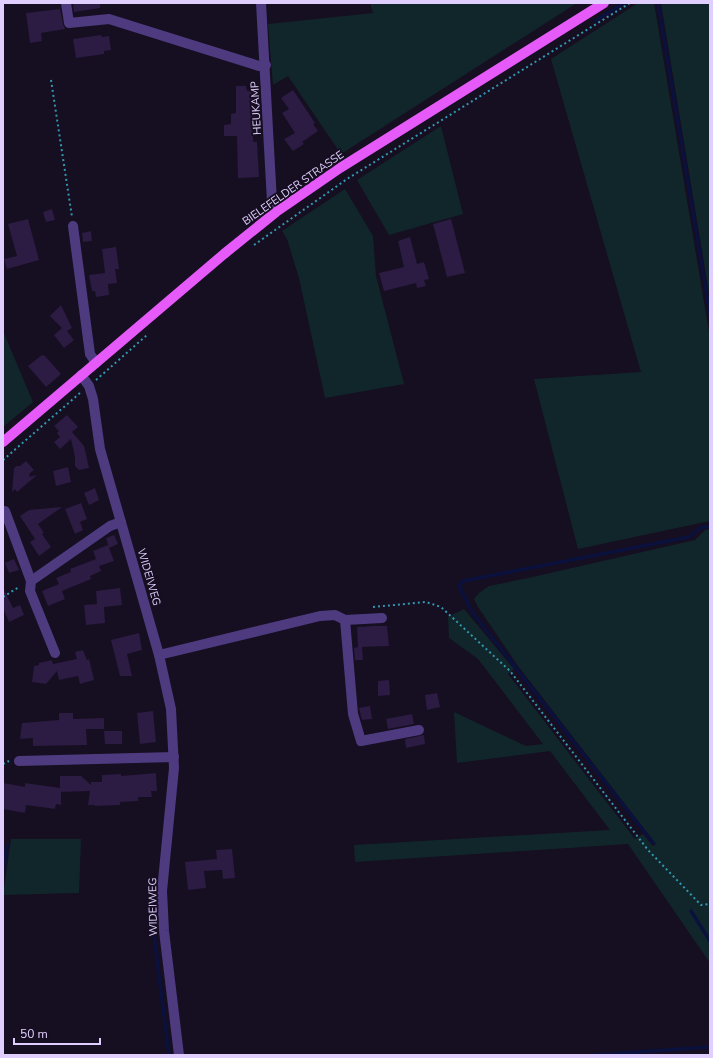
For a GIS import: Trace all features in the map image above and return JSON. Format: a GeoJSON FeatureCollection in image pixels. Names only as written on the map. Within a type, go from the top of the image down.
{"type":"FeatureCollection","features":[{"type":"Feature","properties":{"kind":"main road","name":"BIELEFELDER STRASSE"},"geometry":{"type":"LineString","coordinates":[[3,442],[224,254],[276,212],[340,168],[604,3]]}},
{"type":"Feature","properties":{"kind":"street"},"geometry":{"type":"LineString","coordinates":[[66,3],[69,23],[109,19],[259,66],[266,65]]}},
{"type":"Feature","properties":{"kind":"street","name":"HEUKAMP"},"geometry":{"type":"LineString","coordinates":[[261,3],[266,65],[272,202],[276,212]]}},
{"type":"Feature","properties":{"kind":"street"},"geometry":{"type":"LineString","coordinates":[[73,226],[90,354],[96,363]]}},
{"type":"Feature","properties":{"kind":"street","name":"WIDEIWEG"},"geometry":{"type":"LineString","coordinates":[[81,375],[88,386],[93,399],[100,449],[159,655],[171,709],[174,768],[162,891],[164,931],[180,1055]]}},
{"type":"Feature","properties":{"kind":"street"},"geometry":{"type":"LineString","coordinates":[[5,511],[31,581],[30,591],[55,653]]}},
{"type":"Feature","properties":{"kind":"street"},"geometry":{"type":"LineString","coordinates":[[31,581],[110,526],[121,522]]}},
{"type":"Feature","properties":{"kind":"street"},"geometry":{"type":"LineString","coordinates":[[159,655],[320,616],[334,615],[345,620],[382,618]]}},
{"type":"Feature","properties":{"kind":"street"},"geometry":{"type":"LineString","coordinates":[[345,620],[353,714],[361,741],[419,730]]}},
{"type":"Feature","properties":{"kind":"street"},"geometry":{"type":"LineString","coordinates":[[19,761],[174,757]]}},
{"type":"Feature","properties":{"kind":"path"},"geometry":{"type":"LineString","coordinates":[[251,247],[347,179],[630,3]]}},
{"type":"Feature","properties":{"kind":"path"},"geometry":{"type":"LineString","coordinates":[[51,80],[73,226]]}},
{"type":"Feature","properties":{"kind":"path"},"geometry":{"type":"LineString","coordinates":[[3,460],[152,330]]}},
{"type":"Feature","properties":{"kind":"path"},"geometry":{"type":"LineString","coordinates":[[3,597],[31,581]]}},
{"type":"Feature","properties":{"kind":"path"},"geometry":{"type":"LineString","coordinates":[[371,607],[426,602],[441,607],[510,671],[648,850],[701,905],[710,904]]}},
{"type":"Feature","properties":{"kind":"green space"},"geometry":{"type":"Polygon","coordinates":[[[370,3],[577,3],[341,154],[288,76],[273,85],[268,24],[373,13],[370,3]]]}},
{"type":"Feature","properties":{"kind":"green space"},"geometry":{"type":"Polygon","coordinates":[[[638,3],[654,3],[710,338],[710,521],[578,549],[534,379],[641,372],[551,59],[638,3]]]}},
{"type":"Feature","properties":{"kind":"green space"},"geometry":{"type":"Polygon","coordinates":[[[661,3],[710,3],[710,299],[661,3]]]}},
{"type":"Feature","properties":{"kind":"green space"},"geometry":{"type":"Polygon","coordinates":[[[441,126],[463,214],[389,235],[357,180],[441,126]]]}},
{"type":"Feature","properties":{"kind":"green space"},"geometry":{"type":"Polygon","coordinates":[[[345,189],[373,236],[376,276],[404,384],[325,398],[299,278],[287,239],[282,231],[345,189]]]}},
{"type":"Feature","properties":{"kind":"green space"},"geometry":{"type":"Polygon","coordinates":[[[3,331],[33,402],[3,427],[3,331]]]}},
{"type":"Feature","properties":{"kind":"green space"},"geometry":{"type":"Polygon","coordinates":[[[710,529],[710,963],[628,844],[355,862],[354,845],[610,830],[550,751],[457,763],[454,712],[526,746],[543,744],[478,659],[449,638],[448,617],[464,609],[514,669],[508,674],[635,839],[643,834],[653,846],[656,844],[518,666],[474,599],[479,593],[489,586],[695,540],[705,530],[710,529]]]}},
{"type":"Feature","properties":{"kind":"green space"},"geometry":{"type":"Polygon","coordinates":[[[11,839],[81,839],[79,893],[3,895],[11,839]]]}},
{"type":"Feature","properties":{"kind":"building"},"geometry":{"type":"Polygon","coordinates":[[[73,3],[100,3],[100,8],[74,12],[73,3]]]}},
{"type":"Feature","properties":{"kind":"building"},"geometry":{"type":"Polygon","coordinates":[[[60,9],[65,29],[41,33],[42,41],[30,43],[26,13],[60,9]]]}},
{"type":"Feature","properties":{"kind":"building"},"geometry":{"type":"Polygon","coordinates":[[[101,35],[102,37],[109,36],[111,50],[104,51],[104,54],[76,58],[73,39],[101,35]]]}},
{"type":"Feature","properties":{"kind":"building"},"geometry":{"type":"Polygon","coordinates":[[[236,86],[246,86],[247,91],[252,91],[252,93],[254,93],[255,125],[253,125],[253,142],[257,142],[259,177],[238,178],[237,136],[224,136],[224,125],[231,124],[231,114],[236,113],[236,86]]]}},
{"type":"Feature","properties":{"kind":"building"},"geometry":{"type":"Polygon","coordinates":[[[293,90],[315,123],[313,124],[318,131],[302,142],[304,144],[293,151],[284,139],[295,133],[282,113],[289,109],[281,98],[293,90]]]}},
{"type":"Feature","properties":{"kind":"building"},"geometry":{"type":"Polygon","coordinates":[[[52,209],[55,220],[46,222],[43,212],[52,209]]]}},
{"type":"Feature","properties":{"kind":"building"},"geometry":{"type":"Polygon","coordinates":[[[28,219],[39,260],[7,269],[4,259],[17,256],[8,224],[28,219]]]}},
{"type":"Feature","properties":{"kind":"building"},"geometry":{"type":"Polygon","coordinates":[[[451,219],[465,273],[447,277],[433,224],[451,219]]]}},
{"type":"Feature","properties":{"kind":"building"},"geometry":{"type":"Polygon","coordinates":[[[91,231],[92,241],[83,242],[82,233],[91,231]]]}},
{"type":"Feature","properties":{"kind":"building"},"geometry":{"type":"Polygon","coordinates":[[[410,237],[417,264],[424,262],[429,279],[424,280],[426,286],[417,288],[416,283],[384,291],[379,273],[404,267],[398,241],[410,237]]]}},
{"type":"Feature","properties":{"kind":"building"},"geometry":{"type":"Polygon","coordinates":[[[116,247],[119,269],[115,269],[117,283],[108,284],[109,295],[96,297],[95,291],[92,291],[89,275],[105,273],[102,249],[116,247]]]}},
{"type":"Feature","properties":{"kind":"building"},"geometry":{"type":"Polygon","coordinates":[[[61,305],[72,328],[67,331],[74,340],[64,348],[54,335],[62,328],[50,316],[61,305]]]}},
{"type":"Feature","properties":{"kind":"building"},"geometry":{"type":"Polygon","coordinates":[[[44,355],[61,374],[46,387],[28,366],[44,355]]]}},
{"type":"Feature","properties":{"kind":"building"},"geometry":{"type":"Polygon","coordinates":[[[67,415],[78,427],[72,432],[84,446],[89,468],[79,470],[75,466],[75,457],[71,439],[60,449],[54,442],[60,437],[57,433],[59,431],[54,426],[67,415]]]}},
{"type":"Feature","properties":{"kind":"building"},"geometry":{"type":"Polygon","coordinates":[[[26,461],[34,470],[29,474],[29,477],[37,475],[17,492],[15,489],[12,492],[14,468],[20,466],[26,461]]]}},
{"type":"Feature","properties":{"kind":"building"},"geometry":{"type":"Polygon","coordinates":[[[68,467],[71,482],[56,486],[53,471],[68,467]]]}},
{"type":"Feature","properties":{"kind":"building"},"geometry":{"type":"Polygon","coordinates":[[[95,488],[99,500],[89,505],[84,493],[95,488]]]}},
{"type":"Feature","properties":{"kind":"building"},"geometry":{"type":"Polygon","coordinates":[[[81,503],[87,519],[80,522],[83,530],[75,534],[65,509],[81,503]]]}},
{"type":"Feature","properties":{"kind":"building"},"geometry":{"type":"Polygon","coordinates":[[[62,507],[38,524],[44,533],[42,534],[51,547],[39,556],[30,542],[35,539],[20,516],[29,510],[62,507]]]}},
{"type":"Feature","properties":{"kind":"building"},"geometry":{"type":"Polygon","coordinates":[[[114,535],[118,544],[109,548],[106,538],[114,535]]]}},
{"type":"Feature","properties":{"kind":"building"},"geometry":{"type":"Polygon","coordinates":[[[108,545],[114,561],[99,566],[101,571],[90,576],[91,579],[62,591],[65,599],[48,606],[42,591],[59,584],[56,578],[71,572],[70,569],[96,559],[93,551],[108,545]]]}},
{"type":"Feature","properties":{"kind":"building"},"geometry":{"type":"Polygon","coordinates":[[[14,559],[19,570],[9,573],[5,563],[14,559]]]}},
{"type":"Feature","properties":{"kind":"building"},"geometry":{"type":"Polygon","coordinates":[[[3,588],[13,608],[20,605],[24,615],[9,622],[3,608],[3,588]]]}},
{"type":"Feature","properties":{"kind":"building"},"geometry":{"type":"Polygon","coordinates":[[[120,588],[122,605],[104,607],[105,623],[86,625],[84,605],[97,604],[96,591],[120,588]]]}},
{"type":"Feature","properties":{"kind":"building"},"geometry":{"type":"Polygon","coordinates":[[[387,626],[389,646],[362,647],[363,660],[355,660],[354,648],[358,647],[357,627],[387,626]]]}},
{"type":"Feature","properties":{"kind":"building"},"geometry":{"type":"Polygon","coordinates":[[[139,633],[142,650],[127,654],[132,676],[120,676],[111,640],[139,633]]]}},
{"type":"Feature","properties":{"kind":"building"},"geometry":{"type":"Polygon","coordinates":[[[83,650],[87,660],[89,659],[94,680],[80,684],[78,676],[59,680],[57,671],[46,684],[32,682],[34,666],[39,665],[39,663],[52,660],[53,664],[77,659],[75,652],[83,650]]]}},
{"type":"Feature","properties":{"kind":"building"},"geometry":{"type":"Polygon","coordinates":[[[389,680],[390,695],[378,696],[378,681],[389,680]]]}},
{"type":"Feature","properties":{"kind":"building"},"geometry":{"type":"Polygon","coordinates":[[[437,693],[440,707],[427,710],[425,695],[437,693]]]}},
{"type":"Feature","properties":{"kind":"building"},"geometry":{"type":"Polygon","coordinates":[[[370,706],[372,719],[362,720],[359,708],[370,706]]]}},
{"type":"Feature","properties":{"kind":"building"},"geometry":{"type":"Polygon","coordinates":[[[153,711],[156,742],[140,744],[137,713],[153,711]]]}},
{"type":"Feature","properties":{"kind":"building"},"geometry":{"type":"Polygon","coordinates":[[[59,713],[73,713],[73,719],[104,718],[104,729],[86,729],[87,745],[33,746],[33,738],[20,739],[22,723],[59,720],[59,713]]]}},
{"type":"Feature","properties":{"kind":"building"},"geometry":{"type":"Polygon","coordinates":[[[412,714],[414,724],[388,729],[386,719],[412,714]]]}},
{"type":"Feature","properties":{"kind":"building"},"geometry":{"type":"Polygon","coordinates":[[[104,731],[122,731],[122,744],[105,744],[104,731]]]}},
{"type":"Feature","properties":{"kind":"building"},"geometry":{"type":"Polygon","coordinates":[[[424,735],[425,744],[406,748],[405,739],[424,735]]]}},
{"type":"Feature","properties":{"kind":"building"},"geometry":{"type":"Polygon","coordinates":[[[156,773],[157,791],[151,791],[152,797],[138,797],[138,801],[120,802],[120,805],[95,806],[88,805],[90,791],[61,792],[61,805],[56,804],[55,809],[26,805],[25,813],[3,809],[3,783],[25,787],[25,783],[60,788],[60,776],[81,776],[91,785],[91,782],[102,782],[102,775],[121,774],[121,776],[156,773]]]}},
{"type":"Feature","properties":{"kind":"building"},"geometry":{"type":"Polygon","coordinates":[[[232,849],[235,878],[223,879],[222,870],[204,871],[206,888],[188,890],[185,862],[217,859],[216,850],[232,849]]]}},
{"type":"Feature","properties":{"kind":"waterway"},"geometry":{"type":"LineString","coordinates":[[595,21],[624,3]]}},
{"type":"Feature","properties":{"kind":"waterway"},"geometry":{"type":"LineString","coordinates":[[658,3],[710,314]]}},
{"type":"Feature","properties":{"kind":"waterway"},"geometry":{"type":"LineString","coordinates":[[653,843],[472,612],[459,586],[463,581],[689,537],[700,528],[710,526]]}},
{"type":"Feature","properties":{"kind":"waterway"},"geometry":{"type":"LineString","coordinates":[[3,869],[7,846]]}},
{"type":"Feature","properties":{"kind":"waterway"},"geometry":{"type":"LineString","coordinates":[[154,905],[151,912],[169,1055]]}},
{"type":"Feature","properties":{"kind":"waterway"},"geometry":{"type":"LineString","coordinates":[[691,911],[710,941]]}},
{"type":"Feature","properties":{"kind":"waterway"},"geometry":{"type":"LineString","coordinates":[[593,1055],[710,1047]]}}]}
